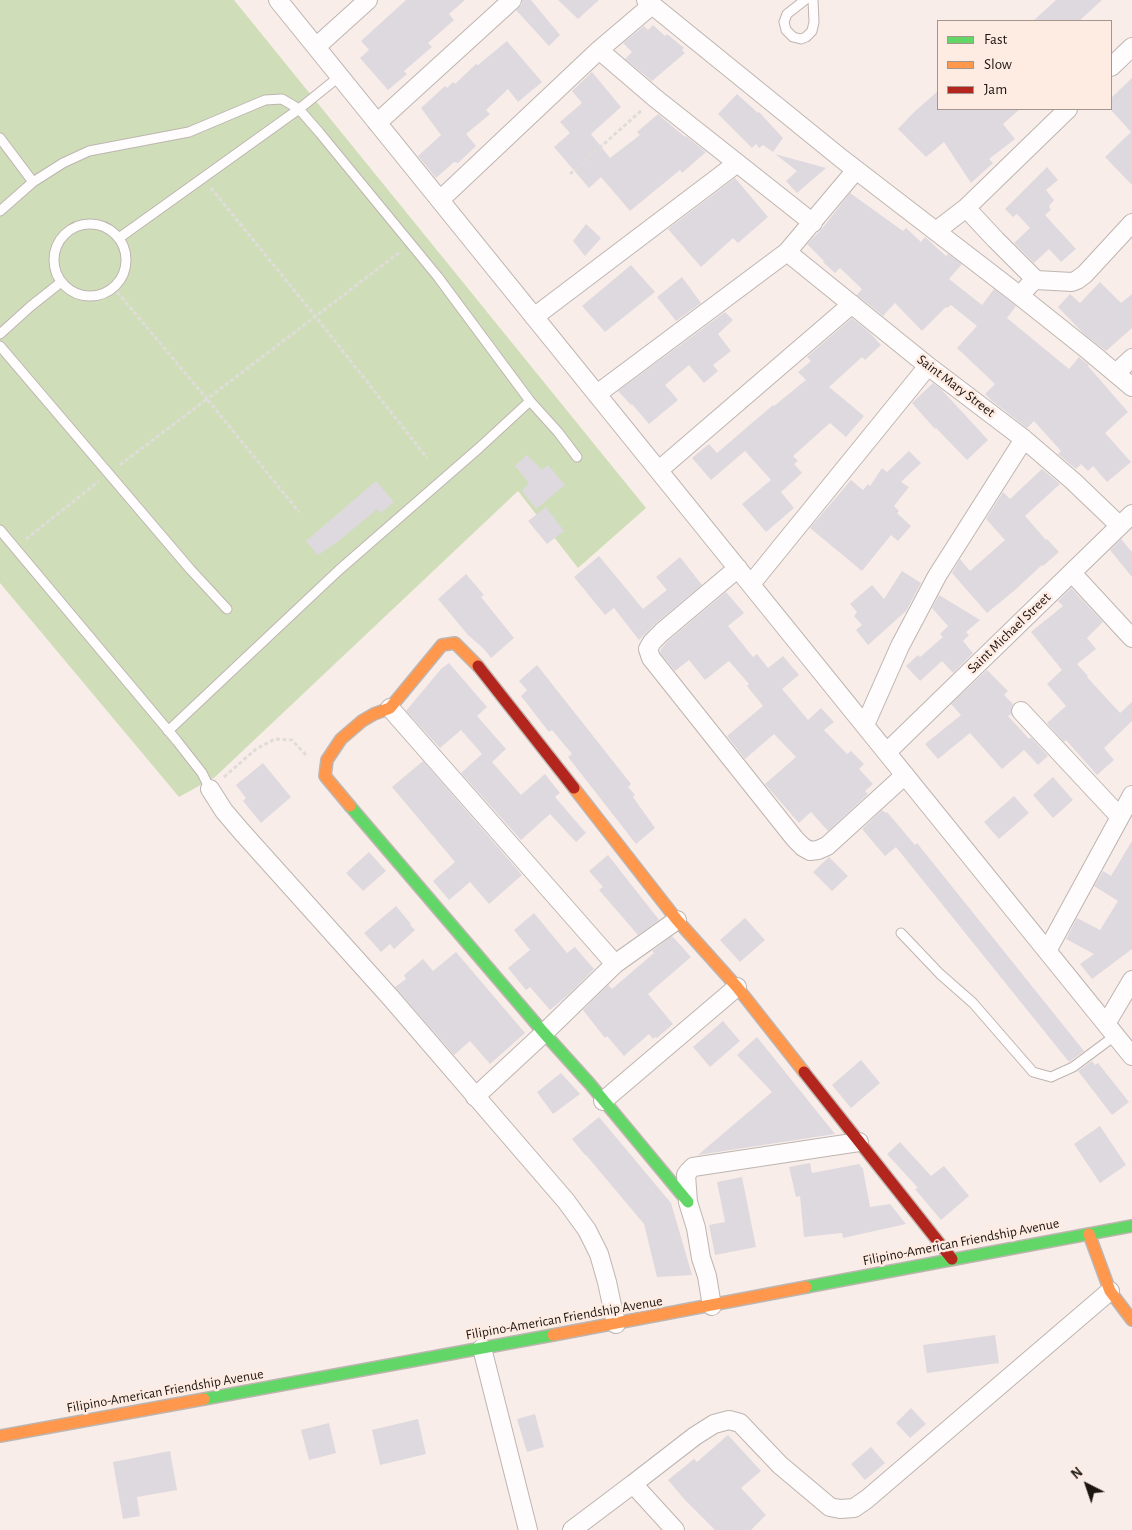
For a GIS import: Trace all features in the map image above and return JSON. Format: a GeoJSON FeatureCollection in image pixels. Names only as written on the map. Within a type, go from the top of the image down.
{"type":"FeatureCollection","features":[{"type":"Feature","properties":{"kind":"street"},"geometry":{"type":"LineString","coordinates":[[278,0],[1132,1056]]}},
{"type":"Feature","properties":{"kind":"street"},"geometry":{"type":"LineString","coordinates":[[316,47],[368,0]]}},
{"type":"Feature","properties":{"kind":"street"},"geometry":{"type":"LineString","coordinates":[[377,123],[512,0]]}},
{"type":"Feature","properties":{"kind":"street"},"geometry":{"type":"LineString","coordinates":[[440,200],[649,2],[856,170],[1020,296],[1132,387]]}},
{"type":"Feature","properties":{"kind":"street"},"geometry":{"type":"LineString","coordinates":[[1112,66],[1132,47]]}},
{"type":"Feature","properties":{"kind":"street"},"geometry":{"type":"LineString","coordinates":[[598,50],[736,164],[813,223]]}},
{"type":"Feature","properties":{"kind":"street"},"geometry":{"type":"LineString","coordinates":[[936,231],[966,208],[1067,110]]}},
{"type":"Feature","properties":{"kind":"street"},"geometry":{"type":"LineString","coordinates":[[534,317],[736,164]]}},
{"type":"Feature","properties":{"kind":"street"},"geometry":{"type":"LineString","coordinates":[[597,394],[788,252],[856,170]]}},
{"type":"Feature","properties":{"kind":"street"},"geometry":{"type":"LineString","coordinates":[[966,208],[1036,280]]}},
{"type":"Feature","properties":{"kind":"street"},"geometry":{"type":"LineString","coordinates":[[1020,296],[1036,280],[1072,282],[1077,280],[1085,274],[1132,223]]}},
{"type":"Feature","properties":{"kind":"street","name":"Saint Mary Street"},"geometry":{"type":"LineString","coordinates":[[788,252],[928,366],[1024,438],[1073,481],[1126,520]]}},
{"type":"Feature","properties":{"kind":"street"},"geometry":{"type":"LineString","coordinates":[[659,470],[852,304]]}},
{"type":"Feature","properties":{"kind":"street"},"geometry":{"type":"LineString","coordinates":[[1116,374],[1132,358]]}},
{"type":"Feature","properties":{"kind":"street"},"geometry":{"type":"LineString","coordinates":[[751,584],[928,366]]}},
{"type":"Feature","properties":{"kind":"street"},"geometry":{"type":"LineString","coordinates":[[865,725],[900,646],[937,576],[1024,438]]}},
{"type":"Feature","properties":{"kind":"street","name":"Saint Michael Street"},"geometry":{"type":"LineString","coordinates":[[887,752],[1126,520]]}},
{"type":"Feature","properties":{"kind":"street"},"geometry":{"type":"LineString","coordinates":[[738,568],[662,632],[648,649],[651,658],[795,839],[810,851],[827,846],[905,775]]}},
{"type":"Feature","properties":{"kind":"street"},"geometry":{"type":"LineString","coordinates":[[1072,573],[1132,638]]}},
{"type":"Feature","properties":{"kind":"street"},"geometry":{"type":"LineString","coordinates":[[688,1202],[325,776],[327,760],[341,738],[362,721],[390,708],[442,645],[448,643],[460,645],[474,660],[677,920],[737,987],[952,1259]]}},
{"type":"Feature","properties":{"kind":"street"},"geometry":{"type":"LineString","coordinates":[[390,708],[615,964]]}},
{"type":"Feature","properties":{"kind":"street"},"geometry":{"type":"LineString","coordinates":[[1021,712],[1120,817]]}},
{"type":"Feature","properties":{"kind":"street"},"geometry":{"type":"LineString","coordinates":[[210,789],[241,831],[391,998],[566,1201],[587,1230],[599,1254],[616,1324]]}},
{"type":"Feature","properties":{"kind":"street"},"geometry":{"type":"LineString","coordinates":[[1047,951],[1132,795]]}},
{"type":"Feature","properties":{"kind":"street"},"geometry":{"type":"LineString","coordinates":[[475,1097],[615,964],[677,920]]}},
{"type":"Feature","properties":{"kind":"street"},"geometry":{"type":"LineString","coordinates":[[1111,1030],[1132,980]]}},
{"type":"Feature","properties":{"kind":"street"},"geometry":{"type":"LineString","coordinates":[[603,1101],[737,987]]}},
{"type":"Feature","properties":{"kind":"street"},"geometry":{"type":"LineString","coordinates":[[712,1306],[696,1228],[688,1202],[686,1175],[693,1167],[859,1142]]}},
{"type":"Feature","properties":{"kind":"street","name":"Filipino-American Friendship Avenue"},"geometry":{"type":"LineString","coordinates":[[0,1436],[616,1324],[1132,1226]]}},
{"type":"Feature","properties":{"kind":"street"},"geometry":{"type":"LineString","coordinates":[[1089,1234],[1110,1291],[1132,1320]]}},
{"type":"Feature","properties":{"kind":"street"},"geometry":{"type":"LineString","coordinates":[[572,1530],[714,1424],[730,1420],[740,1423],[780,1465],[830,1507],[840,1510],[854,1508],[867,1499],[1110,1291]]}},
{"type":"Feature","properties":{"kind":"street"},"geometry":{"type":"LineString","coordinates":[[482,1348],[528,1530]]}},
{"type":"Feature","properties":{"kind":"street"},"geometry":{"type":"LineString","coordinates":[[634,1484],[675,1530]]}},
{"type":"Feature","properties":{"kind":"lane"},"geometry":{"type":"LineString","coordinates":[[805,0],[788,14],[784,22],[786,30],[793,37],[801,39],[812,31],[814,22],[813,0]]}},
{"type":"Feature","properties":{"kind":"lane"},"geometry":{"type":"LineString","coordinates":[[118,238],[298,109],[340,76]]}},
{"type":"Feature","properties":{"kind":"lane"},"geometry":{"type":"LineString","coordinates":[[0,211],[33,182],[63,163],[89,151],[189,132],[264,100],[282,99],[298,109],[438,277],[530,401],[558,432],[577,457]]}},
{"type":"Feature","properties":{"kind":"lane"},"geometry":{"type":"LineString","coordinates":[[0,138],[33,182]]}},
{"type":"Feature","properties":{"kind":"lane"},"geometry":{"type":"LineString","coordinates":[[89,224],[105,227],[118,238],[125,251],[125,268],[118,283],[106,293],[89,297],[73,293],[60,282],[54,268],[54,252],[61,238],[74,227],[89,224]]}},
{"type":"Feature","properties":{"kind":"lane"},"geometry":{"type":"LineString","coordinates":[[0,334],[30,306],[60,282]]}},
{"type":"Feature","properties":{"kind":"lane"},"geometry":{"type":"LineString","coordinates":[[0,346],[108,474],[227,609]]}},
{"type":"Feature","properties":{"kind":"lane"},"geometry":{"type":"LineString","coordinates":[[168,731],[339,570],[480,448],[530,401]]}},
{"type":"Feature","properties":{"kind":"lane"},"geometry":{"type":"LineString","coordinates":[[0,530],[168,731],[202,773],[210,789]]}},
{"type":"Feature","properties":{"kind":"lane"},"geometry":{"type":"LineString","coordinates":[[901,934],[940,974],[973,1003],[1033,1072],[1051,1076],[1072,1067],[1111,1030]]}},
{"type":"Feature","properties":{"kind":"path"},"geometry":{"type":"LineString","coordinates":[[570,174],[655,98]]}},
{"type":"Feature","properties":{"kind":"path"},"geometry":{"type":"LineString","coordinates":[[202,178],[316,317],[427,458]]}},
{"type":"Feature","properties":{"kind":"path"},"geometry":{"type":"LineString","coordinates":[[15,548],[108,474],[410,244]]}},
{"type":"Feature","properties":{"kind":"path"},"geometry":{"type":"LineString","coordinates":[[113,287],[299,512]]}},
{"type":"Feature","properties":{"kind":"path"},"geometry":{"type":"LineString","coordinates":[[210,789],[256,749],[275,739],[292,740],[325,776]]}},
{"type":"Feature","properties":{"kind":"green space"},"geometry":{"type":"Polygon","coordinates":[[[0,0],[234,0],[646,508],[578,568],[518,491],[215,777],[179,797],[0,583],[0,0]]]}},
{"type":"Feature","properties":{"kind":"building"},"geometry":{"type":"Polygon","coordinates":[[[406,0],[465,0],[449,14],[454,20],[428,43],[432,47],[404,71],[407,74],[388,90],[360,58],[369,50],[361,41],[406,0]]]}},
{"type":"Feature","properties":{"kind":"building"},"geometry":{"type":"Polygon","coordinates":[[[522,0],[531,0],[560,35],[549,46],[516,10],[522,4],[522,0]]]}},
{"type":"Feature","properties":{"kind":"building"},"geometry":{"type":"Polygon","coordinates":[[[558,0],[599,0],[578,19],[558,0]]]}},
{"type":"Feature","properties":{"kind":"building"},"geometry":{"type":"Polygon","coordinates":[[[1056,0],[1102,0],[1080,20],[1034,20],[1056,0]]]}},
{"type":"Feature","properties":{"kind":"building"},"geometry":{"type":"Polygon","coordinates":[[[653,25],[665,36],[667,34],[684,48],[682,50],[685,53],[652,81],[625,59],[632,52],[623,43],[644,26],[648,30],[653,25]]]}},
{"type":"Feature","properties":{"kind":"building"},"geometry":{"type":"Polygon","coordinates":[[[507,41],[542,82],[518,102],[508,89],[486,110],[490,114],[466,134],[476,146],[458,163],[454,162],[436,178],[418,156],[441,135],[421,108],[445,86],[447,88],[453,82],[455,84],[476,64],[478,65],[507,41]]]}},
{"type":"Feature","properties":{"kind":"building"},"geometry":{"type":"Polygon","coordinates":[[[592,72],[621,107],[591,134],[610,158],[640,135],[637,132],[658,114],[706,152],[682,173],[680,170],[630,211],[601,177],[589,188],[554,147],[570,133],[560,122],[582,103],[572,91],[592,72]]]}},
{"type":"Feature","properties":{"kind":"building"},"geometry":{"type":"Polygon","coordinates":[[[1132,78],[1132,185],[1105,157],[1131,132],[1111,110],[1112,97],[1132,78]]]}},
{"type":"Feature","properties":{"kind":"building"},"geometry":{"type":"Polygon","coordinates":[[[937,92],[937,110],[1019,110],[1003,124],[1015,139],[989,159],[993,163],[971,183],[944,142],[926,157],[898,129],[937,92]]]}},
{"type":"Feature","properties":{"kind":"building"},"geometry":{"type":"Polygon","coordinates":[[[737,94],[759,112],[783,138],[773,152],[763,145],[759,148],[756,144],[752,148],[718,114],[737,94]]]}},
{"type":"Feature","properties":{"kind":"building"},"geometry":{"type":"Polygon","coordinates":[[[775,154],[826,168],[797,193],[786,181],[797,171],[775,154]]]}},
{"type":"Feature","properties":{"kind":"building"},"geometry":{"type":"Polygon","coordinates":[[[1047,167],[1058,180],[1046,190],[1054,200],[1049,206],[1051,210],[1045,215],[1076,249],[1061,262],[1049,249],[1034,263],[1014,243],[1030,228],[1017,214],[1013,217],[1005,209],[1047,167]]]}},
{"type":"Feature","properties":{"kind":"building"},"geometry":{"type":"Polygon","coordinates":[[[735,178],[768,217],[738,243],[733,238],[701,267],[668,229],[735,178]]]}},
{"type":"Feature","properties":{"kind":"building"},"geometry":{"type":"Polygon","coordinates":[[[850,193],[903,231],[906,228],[921,242],[925,237],[946,256],[948,254],[962,264],[949,279],[982,305],[994,289],[1016,306],[1007,318],[1069,369],[1079,357],[1089,365],[1128,412],[1105,433],[1131,462],[1107,482],[1093,466],[1088,471],[1081,464],[1076,469],[1058,454],[1061,451],[1034,421],[1027,428],[991,400],[985,394],[995,384],[957,348],[977,326],[951,305],[946,307],[922,331],[895,303],[883,316],[857,295],[862,289],[840,268],[835,273],[807,244],[821,230],[850,193]]]}},
{"type":"Feature","properties":{"kind":"building"},"geometry":{"type":"Polygon","coordinates":[[[586,224],[601,238],[585,256],[573,241],[586,224]]]}},
{"type":"Feature","properties":{"kind":"building"},"geometry":{"type":"Polygon","coordinates":[[[631,265],[655,292],[605,332],[582,306],[631,265]]]}},
{"type":"Feature","properties":{"kind":"building"},"geometry":{"type":"Polygon","coordinates":[[[682,277],[701,303],[676,321],[657,297],[682,277]]]}},
{"type":"Feature","properties":{"kind":"building"},"geometry":{"type":"Polygon","coordinates":[[[1100,282],[1121,303],[1132,294],[1132,328],[1106,351],[1084,334],[1058,307],[1070,294],[1080,303],[1100,282]]]}},
{"type":"Feature","properties":{"kind":"building"},"geometry":{"type":"Polygon","coordinates":[[[725,312],[733,320],[718,334],[731,351],[713,365],[718,371],[704,383],[689,365],[665,385],[678,400],[649,424],[618,391],[725,312]]]}},
{"type":"Feature","properties":{"kind":"building"},"geometry":{"type":"Polygon","coordinates":[[[852,318],[881,345],[865,360],[862,357],[829,387],[864,416],[846,437],[830,423],[793,456],[798,461],[794,464],[802,473],[781,492],[794,508],[766,532],[742,504],[771,480],[745,451],[711,480],[692,458],[709,444],[717,453],[773,405],[806,380],[798,372],[811,361],[807,357],[852,318]]]}},
{"type":"Feature","properties":{"kind":"building"},"geometry":{"type":"Polygon","coordinates":[[[933,383],[941,389],[988,440],[967,460],[935,429],[912,403],[933,383]]]}},
{"type":"Feature","properties":{"kind":"building"},"geometry":{"type":"Polygon","coordinates":[[[909,451],[921,463],[901,482],[909,487],[894,506],[899,511],[897,513],[911,526],[898,541],[891,535],[862,571],[810,528],[851,480],[863,490],[868,484],[870,486],[882,468],[887,472],[909,451]]]}},
{"type":"Feature","properties":{"kind":"building"},"geometry":{"type":"Polygon","coordinates":[[[527,455],[542,470],[548,465],[565,485],[536,509],[522,491],[529,483],[515,466],[527,455]]]}},
{"type":"Feature","properties":{"kind":"building"},"geometry":{"type":"Polygon","coordinates":[[[1042,469],[1060,484],[1025,516],[1059,552],[987,613],[952,573],[960,559],[970,571],[1005,540],[986,519],[1003,492],[1010,499],[1042,469]]]}},
{"type":"Feature","properties":{"kind":"building"},"geometry":{"type":"Polygon","coordinates":[[[376,481],[394,502],[381,513],[377,509],[340,540],[318,555],[306,541],[376,481]]]}},
{"type":"Feature","properties":{"kind":"building"},"geometry":{"type":"Polygon","coordinates":[[[546,507],[564,531],[547,544],[528,521],[546,507]]]}},
{"type":"Feature","properties":{"kind":"building"},"geometry":{"type":"Polygon","coordinates":[[[1121,539],[1132,552],[1132,577],[1110,550],[1121,539]]]}},
{"type":"Feature","properties":{"kind":"building"},"geometry":{"type":"Polygon","coordinates":[[[599,556],[643,609],[667,590],[656,577],[680,557],[702,585],[655,624],[639,640],[614,608],[605,615],[574,577],[599,556]]]}},
{"type":"Feature","properties":{"kind":"building"},"geometry":{"type":"Polygon","coordinates":[[[902,571],[921,583],[906,611],[868,645],[856,630],[862,625],[854,616],[857,612],[850,604],[872,585],[884,599],[902,571]]]}},
{"type":"Feature","properties":{"kind":"building"},"geometry":{"type":"Polygon","coordinates":[[[466,574],[484,595],[481,597],[514,638],[491,658],[468,635],[438,599],[466,574]]]}},
{"type":"Feature","properties":{"kind":"building"},"geometry":{"type":"Polygon","coordinates":[[[1071,588],[1103,622],[1087,638],[1096,649],[1077,664],[1120,713],[1132,702],[1132,721],[1104,748],[1114,760],[1097,775],[1066,740],[1064,742],[1047,723],[1066,706],[1047,684],[1062,670],[1031,632],[1063,606],[1058,601],[1071,588]]]}},
{"type":"Feature","properties":{"kind":"building"},"geometry":{"type":"Polygon","coordinates":[[[726,592],[744,613],[728,626],[753,657],[757,654],[768,668],[783,656],[799,675],[782,689],[808,720],[821,708],[834,722],[824,730],[847,754],[851,751],[864,764],[859,769],[873,784],[865,791],[868,794],[828,831],[811,812],[799,823],[765,784],[796,757],[774,734],[745,759],[727,736],[763,706],[747,686],[749,684],[729,661],[705,680],[689,660],[675,671],[660,653],[669,640],[726,592]]]}},
{"type":"Feature","properties":{"kind":"building"},"geometry":{"type":"Polygon","coordinates":[[[939,595],[980,620],[966,632],[969,635],[963,641],[973,653],[953,673],[942,661],[920,681],[906,666],[918,655],[920,657],[943,637],[940,634],[948,626],[932,608],[939,595]]]}},
{"type":"Feature","properties":{"kind":"building"},"geometry":{"type":"Polygon","coordinates":[[[449,663],[487,707],[477,716],[506,749],[492,762],[521,795],[545,774],[560,793],[555,797],[586,833],[576,842],[550,814],[521,840],[461,773],[482,754],[461,730],[440,748],[406,711],[441,669],[449,663]]]}},
{"type":"Feature","properties":{"kind":"building"},"geometry":{"type":"Polygon","coordinates":[[[537,665],[631,784],[628,787],[635,795],[633,797],[655,828],[636,844],[568,757],[572,754],[552,730],[549,732],[521,696],[527,690],[519,681],[537,665]]]}},
{"type":"Feature","properties":{"kind":"building"},"geometry":{"type":"Polygon","coordinates":[[[987,670],[1008,691],[1004,695],[1013,704],[1011,714],[1008,716],[1048,756],[1038,765],[1024,750],[1002,769],[970,733],[938,759],[925,744],[961,715],[951,704],[987,670]]]}},
{"type":"Feature","properties":{"kind":"building"},"geometry":{"type":"Polygon","coordinates":[[[423,761],[522,875],[489,904],[470,882],[449,900],[433,881],[455,862],[392,787],[423,761]]]}},
{"type":"Feature","properties":{"kind":"building"},"geometry":{"type":"Polygon","coordinates":[[[263,763],[291,797],[261,823],[243,801],[246,798],[236,785],[263,763]]]}},
{"type":"Feature","properties":{"kind":"building"},"geometry":{"type":"Polygon","coordinates":[[[1053,777],[1073,800],[1053,818],[1033,795],[1053,777]]]}},
{"type":"Feature","properties":{"kind":"building"},"geometry":{"type":"Polygon","coordinates":[[[1014,796],[1029,813],[999,839],[984,822],[1014,796]]]}},
{"type":"Feature","properties":{"kind":"building"},"geometry":{"type":"Polygon","coordinates":[[[882,810],[887,812],[915,845],[917,843],[1084,1051],[1069,1062],[896,847],[885,856],[862,829],[882,810]]]}},
{"type":"Feature","properties":{"kind":"building"},"geometry":{"type":"Polygon","coordinates":[[[1132,841],[1132,949],[1092,979],[1080,964],[1094,954],[1066,939],[1077,918],[1100,930],[1118,901],[1094,886],[1103,871],[1111,876],[1132,841]]]}},
{"type":"Feature","properties":{"kind":"building"},"geometry":{"type":"Polygon","coordinates":[[[369,852],[386,871],[363,891],[346,873],[369,852]]]}},
{"type":"Feature","properties":{"kind":"building"},"geometry":{"type":"Polygon","coordinates":[[[608,855],[659,920],[638,935],[599,890],[603,887],[589,871],[608,855]]]}},
{"type":"Feature","properties":{"kind":"building"},"geometry":{"type":"Polygon","coordinates":[[[829,857],[848,876],[832,891],[813,872],[829,857]]]}},
{"type":"Feature","properties":{"kind":"building"},"geometry":{"type":"Polygon","coordinates":[[[396,906],[415,930],[394,949],[390,944],[381,952],[364,933],[396,906]]]}},
{"type":"Feature","properties":{"kind":"building"},"geometry":{"type":"Polygon","coordinates":[[[534,913],[567,953],[575,947],[594,969],[550,1010],[530,987],[526,990],[508,968],[530,950],[514,930],[534,913]]]}},
{"type":"Feature","properties":{"kind":"building"},"geometry":{"type":"Polygon","coordinates":[[[745,918],[765,940],[740,962],[720,940],[745,918]]]}},
{"type":"Feature","properties":{"kind":"building"},"geometry":{"type":"Polygon","coordinates":[[[672,936],[691,957],[648,994],[673,1024],[657,1038],[653,1039],[649,1034],[624,1056],[607,1036],[605,1038],[583,1010],[608,985],[612,989],[654,953],[652,951],[672,936]]]}},
{"type":"Feature","properties":{"kind":"building"},"geometry":{"type":"Polygon","coordinates":[[[456,952],[525,1033],[490,1064],[470,1041],[454,1055],[395,987],[406,979],[404,975],[423,959],[433,971],[456,952]]]}},
{"type":"Feature","properties":{"kind":"building"},"geometry":{"type":"Polygon","coordinates":[[[723,1021],[740,1041],[710,1067],[693,1047],[723,1021]]]}},
{"type":"Feature","properties":{"kind":"building"},"geometry":{"type":"Polygon","coordinates":[[[757,1037],[835,1134],[698,1155],[772,1092],[737,1055],[757,1037]]]}},
{"type":"Feature","properties":{"kind":"building"},"geometry":{"type":"Polygon","coordinates":[[[861,1060],[880,1083],[851,1108],[832,1085],[861,1060]]]}},
{"type":"Feature","properties":{"kind":"building"},"geometry":{"type":"Polygon","coordinates":[[[1092,1061],[1095,1065],[1098,1063],[1129,1102],[1112,1115],[1078,1071],[1092,1061]]]}},
{"type":"Feature","properties":{"kind":"building"},"geometry":{"type":"Polygon","coordinates":[[[561,1073],[580,1094],[553,1114],[537,1092],[561,1073]]]}},
{"type":"Feature","properties":{"kind":"building"},"geometry":{"type":"Polygon","coordinates":[[[599,1117],[671,1203],[692,1275],[657,1277],[644,1224],[572,1139],[599,1117]]]}},
{"type":"Feature","properties":{"kind":"building"},"geometry":{"type":"Polygon","coordinates":[[[1100,1126],[1126,1165],[1100,1183],[1074,1144],[1100,1126]]]}},
{"type":"Feature","properties":{"kind":"building"},"geometry":{"type":"Polygon","coordinates":[[[900,1142],[931,1176],[944,1166],[969,1196],[941,1220],[915,1189],[918,1188],[887,1154],[900,1142]]]}},
{"type":"Feature","properties":{"kind":"building"},"geometry":{"type":"Polygon","coordinates":[[[810,1163],[812,1173],[859,1164],[863,1169],[870,1207],[890,1204],[906,1224],[843,1238],[842,1233],[804,1237],[800,1196],[796,1197],[789,1167],[810,1163]]]}},
{"type":"Feature","properties":{"kind":"building"},"geometry":{"type":"Polygon","coordinates":[[[742,1177],[756,1247],[715,1255],[709,1225],[725,1222],[717,1182],[742,1177]]]}},
{"type":"Feature","properties":{"kind":"building"},"geometry":{"type":"Polygon","coordinates":[[[995,1335],[999,1363],[927,1373],[923,1345],[995,1335]]]}},
{"type":"Feature","properties":{"kind":"building"},"geometry":{"type":"Polygon","coordinates":[[[911,1408],[926,1424],[910,1438],[896,1423],[911,1408]]]}},
{"type":"Feature","properties":{"kind":"building"},"geometry":{"type":"Polygon","coordinates":[[[535,1414],[544,1447],[527,1452],[517,1419],[535,1414]]]}},
{"type":"Feature","properties":{"kind":"building"},"geometry":{"type":"Polygon","coordinates":[[[418,1419],[426,1454],[380,1465],[372,1430],[418,1419]]]}},
{"type":"Feature","properties":{"kind":"building"},"geometry":{"type":"Polygon","coordinates":[[[329,1423],[336,1453],[309,1460],[301,1430],[329,1423]]]}},
{"type":"Feature","properties":{"kind":"building"},"geometry":{"type":"Polygon","coordinates":[[[728,1435],[761,1471],[741,1488],[766,1515],[751,1530],[715,1530],[668,1480],[694,1459],[697,1462],[728,1435]]]}},
{"type":"Feature","properties":{"kind":"building"},"geometry":{"type":"Polygon","coordinates":[[[871,1447],[885,1463],[865,1480],[851,1464],[871,1447]]]}},
{"type":"Feature","properties":{"kind":"building"},"geometry":{"type":"Polygon","coordinates":[[[170,1451],[177,1490],[137,1497],[140,1516],[123,1519],[113,1462],[170,1451]]]}},
{"type":"Feature","properties":{"kind":"traffic: fast"},"geometry":{"type":"LineString","coordinates":[[350,806],[590,1084],[688,1202]]}},
{"type":"Feature","properties":{"kind":"traffic: fast"},"geometry":{"type":"LineString","coordinates":[[806,1287],[1132,1226]]}},
{"type":"Feature","properties":{"kind":"traffic: fast"},"geometry":{"type":"LineString","coordinates":[[204,1399],[553,1335]]}},
{"type":"Feature","properties":{"kind":"traffic: slow"},"geometry":{"type":"LineString","coordinates":[[350,806],[325,776],[327,760],[341,739],[362,721],[390,708],[442,645],[455,643],[478,666]]}},
{"type":"Feature","properties":{"kind":"traffic: slow"},"geometry":{"type":"LineString","coordinates":[[574,788],[677,920],[737,987],[804,1072]]}},
{"type":"Feature","properties":{"kind":"traffic: slow"},"geometry":{"type":"LineString","coordinates":[[1089,1234],[1110,1291],[1132,1320]]}},
{"type":"Feature","properties":{"kind":"traffic: slow"},"geometry":{"type":"LineString","coordinates":[[553,1335],[806,1287]]}},
{"type":"Feature","properties":{"kind":"traffic: slow"},"geometry":{"type":"LineString","coordinates":[[0,1436],[204,1399]]}},
{"type":"Feature","properties":{"kind":"traffic: jam"},"geometry":{"type":"LineString","coordinates":[[478,666],[574,788]]}},
{"type":"Feature","properties":{"kind":"traffic: jam"},"geometry":{"type":"LineString","coordinates":[[804,1072],[952,1259]]}}]}
